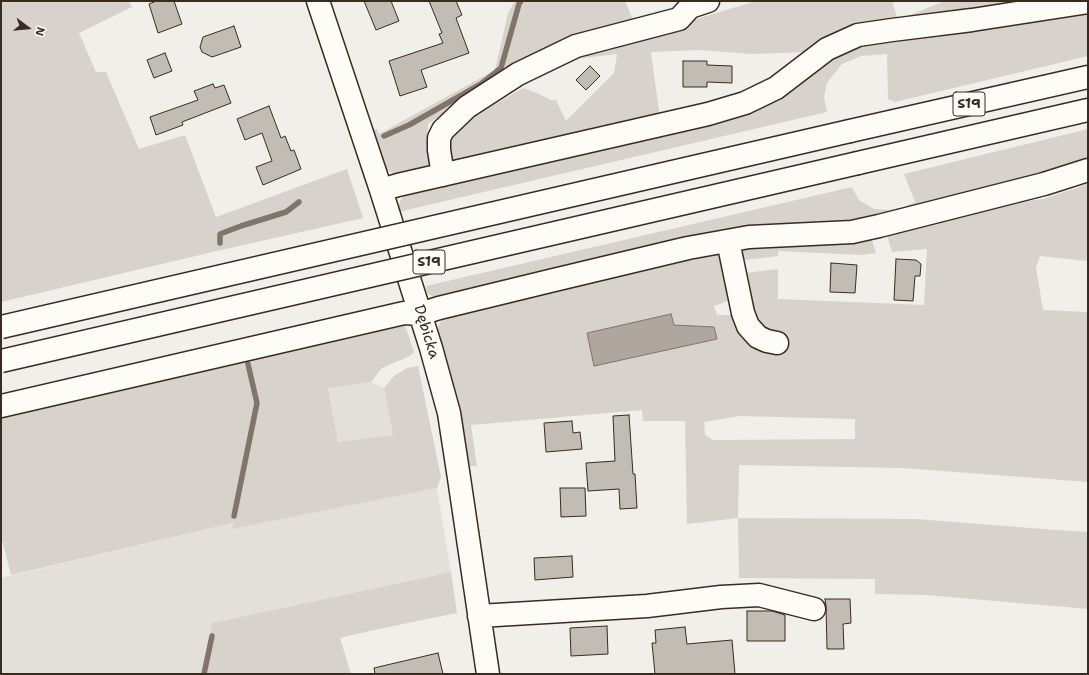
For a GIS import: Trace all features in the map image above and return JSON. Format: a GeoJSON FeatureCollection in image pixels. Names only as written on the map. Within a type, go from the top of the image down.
{"type":"FeatureCollection","features":[{"type":"Feature","properties":{"kind":"main road","name":"Dębicka"},"geometry":{"type":"LineString","coordinates":[[318,1],[381,190],[431,348],[449,413],[488,674]]}},
{"type":"Feature","properties":{"kind":"main road"},"geometry":{"type":"LineString","coordinates":[[442,175],[439,138],[443,130],[468,107],[518,74],[576,46],[679,19],[690,7],[708,1]]}},
{"type":"Feature","properties":{"kind":"main road"},"geometry":{"type":"LineString","coordinates":[[381,190],[708,114],[745,103],[776,88],[826,49],[858,35],[972,20],[1088,2]]}},
{"type":"Feature","properties":{"kind":"main road","name":"S19"},"geometry":{"type":"LineString","coordinates":[[1,327],[1088,77]]}},
{"type":"Feature","properties":{"kind":"main road","name":"S19"},"geometry":{"type":"LineString","coordinates":[[1,361],[1088,110]]}},
{"type":"Feature","properties":{"kind":"main road"},"geometry":{"type":"LineString","coordinates":[[1,406],[404,313],[420,314],[439,308],[688,248],[738,239],[838,233],[859,230],[922,216],[1044,184],[1088,170]]}},
{"type":"Feature","properties":{"kind":"main road"},"geometry":{"type":"LineString","coordinates":[[738,239],[743,313],[748,326],[758,337],[767,341],[778,343]]}},
{"type":"Feature","properties":{"kind":"main road"},"geometry":{"type":"LineString","coordinates":[[479,616],[647,606],[721,598],[759,596],[814,609]]}},
{"type":"Feature","properties":{"kind":"shaded area"},"geometry":{"type":"Polygon","coordinates":[[[1,1],[129,1],[132,7],[79,33],[96,72],[106,72],[139,149],[185,135],[216,217],[347,169],[363,218],[1,302],[1,1]]]}},
{"type":"Feature","properties":{"kind":"shaded area"},"geometry":{"type":"Polygon","coordinates":[[[515,1],[625,1],[633,20],[504,74],[428,124],[427,139],[430,160],[428,166],[394,175],[384,167],[372,130],[377,129],[379,134],[495,70],[508,13],[515,1]]]}},
{"type":"Feature","properties":{"kind":"shaded area"},"geometry":{"type":"Polygon","coordinates":[[[756,1],[892,1],[898,20],[945,1],[1050,1],[809,52],[752,54],[701,50],[651,52],[659,111],[658,117],[469,161],[454,160],[446,156],[447,132],[523,88],[551,100],[556,100],[566,121],[614,73],[617,54],[558,61],[756,1]]]}},
{"type":"Feature","properties":{"kind":"shaded area"},"geometry":{"type":"Polygon","coordinates":[[[1088,9],[1088,56],[895,102],[888,99],[887,54],[861,56],[842,64],[827,83],[824,97],[827,112],[398,212],[398,206],[408,191],[582,150],[822,66],[850,50],[879,39],[1088,9]]]}},
{"type":"Feature","properties":{"kind":"shaded area"},"geometry":{"type":"Polygon","coordinates":[[[1088,129],[1088,163],[897,215],[435,298],[427,293],[426,286],[852,187],[859,200],[874,209],[890,210],[904,207],[915,202],[904,174],[1088,129]]]}},
{"type":"Feature","properties":{"kind":"shaded area"},"geometry":{"type":"Polygon","coordinates":[[[1088,183],[1088,261],[1040,256],[1036,268],[1043,310],[1088,312],[1088,482],[903,468],[739,465],[738,518],[687,524],[685,421],[643,421],[642,410],[471,425],[477,466],[468,466],[438,341],[437,329],[442,319],[501,305],[507,298],[719,251],[731,300],[714,306],[717,315],[738,315],[753,322],[745,273],[778,269],[778,299],[924,305],[927,249],[892,252],[887,235],[1004,201],[1020,202],[1043,199],[1088,183]],[[740,416],[704,422],[705,435],[713,440],[855,439],[855,419],[740,416]]]}},
{"type":"Feature","properties":{"kind":"shaded area"},"geometry":{"type":"Polygon","coordinates":[[[871,237],[876,253],[861,255],[778,251],[778,256],[744,260],[739,254],[742,244],[871,237]]]}},
{"type":"Feature","properties":{"kind":"shaded area"},"geometry":{"type":"Polygon","coordinates":[[[671,314],[674,325],[714,327],[717,339],[594,366],[587,333],[671,314]]]}},
{"type":"Feature","properties":{"kind":"shaded area"},"geometry":{"type":"Polygon","coordinates":[[[405,325],[414,352],[410,356],[382,368],[371,382],[328,388],[338,442],[393,435],[384,388],[394,376],[407,368],[418,366],[441,477],[437,488],[232,529],[233,523],[11,575],[1,536],[1,414],[327,339],[343,340],[405,325]]]}},
{"type":"Feature","properties":{"kind":"shaded area"},"geometry":{"type":"Polygon","coordinates":[[[371,382],[384,388],[393,435],[338,443],[328,388],[371,382]]]}},
{"type":"Feature","properties":{"kind":"shaded area"},"geometry":{"type":"Polygon","coordinates":[[[437,488],[451,572],[212,623],[201,673],[199,674],[1,674],[1,578],[233,523],[232,529],[437,488]]]}},
{"type":"Feature","properties":{"kind":"shaded area"},"geometry":{"type":"Polygon","coordinates":[[[738,518],[916,519],[1088,532],[1088,609],[926,595],[875,594],[875,579],[739,578],[738,518]]]}},
{"type":"Feature","properties":{"kind":"shaded area"},"geometry":{"type":"Polygon","coordinates":[[[451,572],[457,613],[340,638],[351,674],[199,674],[201,673],[212,623],[451,572]]]}},
{"type":"Feature","properties":{"kind":"building"},"geometry":{"type":"Polygon","coordinates":[[[156,1],[174,1],[182,24],[158,33],[149,4],[156,1]]]}},
{"type":"Feature","properties":{"kind":"building"},"geometry":{"type":"Polygon","coordinates":[[[364,1],[391,1],[399,21],[376,30],[364,1]]]}},
{"type":"Feature","properties":{"kind":"building"},"geometry":{"type":"Polygon","coordinates":[[[429,1],[456,1],[462,15],[456,18],[469,53],[421,70],[427,87],[400,96],[389,61],[443,43],[439,34],[442,33],[429,1]]]}},
{"type":"Feature","properties":{"kind":"building"},"geometry":{"type":"Polygon","coordinates":[[[234,26],[241,47],[212,57],[202,52],[200,47],[203,37],[234,26]]]}},
{"type":"Feature","properties":{"kind":"building"},"geometry":{"type":"Polygon","coordinates":[[[165,53],[172,71],[154,78],[147,60],[165,53]]]}},
{"type":"Feature","properties":{"kind":"building"},"geometry":{"type":"Polygon","coordinates":[[[683,61],[707,61],[707,65],[732,66],[732,83],[707,82],[707,87],[683,87],[683,61]]]}},
{"type":"Feature","properties":{"kind":"building"},"geometry":{"type":"Polygon","coordinates":[[[590,66],[600,76],[586,90],[576,80],[590,66]]]}},
{"type":"Feature","properties":{"kind":"building"},"geometry":{"type":"Polygon","coordinates":[[[213,84],[215,88],[224,85],[231,103],[182,122],[183,125],[156,135],[150,117],[198,100],[194,91],[213,84]]]}},
{"type":"Feature","properties":{"kind":"building"},"geometry":{"type":"Polygon","coordinates":[[[269,106],[281,138],[285,136],[291,151],[294,150],[301,169],[263,185],[256,167],[272,161],[262,133],[245,140],[237,119],[269,106]]]}},
{"type":"Feature","properties":{"kind":"building"},"geometry":{"type":"Polygon","coordinates":[[[896,259],[916,260],[921,264],[920,276],[915,276],[913,301],[894,300],[896,259]]]}},
{"type":"Feature","properties":{"kind":"building"},"geometry":{"type":"Polygon","coordinates":[[[831,263],[857,265],[855,293],[830,292],[831,263]]]}},
{"type":"Feature","properties":{"kind":"building"},"geometry":{"type":"Polygon","coordinates":[[[629,415],[637,508],[620,509],[619,489],[588,491],[586,463],[615,461],[613,416],[629,415]]]}},
{"type":"Feature","properties":{"kind":"building"},"geometry":{"type":"Polygon","coordinates":[[[572,421],[573,433],[580,432],[582,449],[546,452],[544,423],[572,421]]]}},
{"type":"Feature","properties":{"kind":"building"},"geometry":{"type":"Polygon","coordinates":[[[560,488],[585,488],[586,516],[561,517],[560,488]]]}},
{"type":"Feature","properties":{"kind":"building"},"geometry":{"type":"Polygon","coordinates":[[[572,556],[573,577],[535,580],[534,558],[572,556]]]}},
{"type":"Feature","properties":{"kind":"building"},"geometry":{"type":"Polygon","coordinates":[[[825,599],[850,599],[851,623],[843,624],[844,649],[827,649],[825,599]]]}},
{"type":"Feature","properties":{"kind":"building"},"geometry":{"type":"Polygon","coordinates":[[[747,611],[772,611],[785,615],[785,641],[747,641],[747,611]]]}},
{"type":"Feature","properties":{"kind":"building"},"geometry":{"type":"Polygon","coordinates":[[[607,626],[608,654],[571,656],[570,628],[607,626]]]}},
{"type":"Feature","properties":{"kind":"building"},"geometry":{"type":"Polygon","coordinates":[[[685,627],[687,644],[732,640],[735,674],[655,674],[652,643],[656,643],[655,630],[685,627]]]}},
{"type":"Feature","properties":{"kind":"building"},"geometry":{"type":"Polygon","coordinates":[[[438,653],[443,674],[375,674],[374,668],[438,653]]]}},
{"type":"Feature","properties":{"kind":"waterway"},"geometry":{"type":"LineString","coordinates":[[384,136],[409,125],[481,84],[501,68],[521,1]]}},
{"type":"Feature","properties":{"kind":"waterway"},"geometry":{"type":"LineString","coordinates":[[220,243],[220,234],[286,212],[299,202]]}},
{"type":"Feature","properties":{"kind":"waterway"},"geometry":{"type":"LineString","coordinates":[[234,516],[257,403],[248,364]]}},
{"type":"Feature","properties":{"kind":"waterway"},"geometry":{"type":"LineString","coordinates":[[204,674],[212,636]]}}]}
